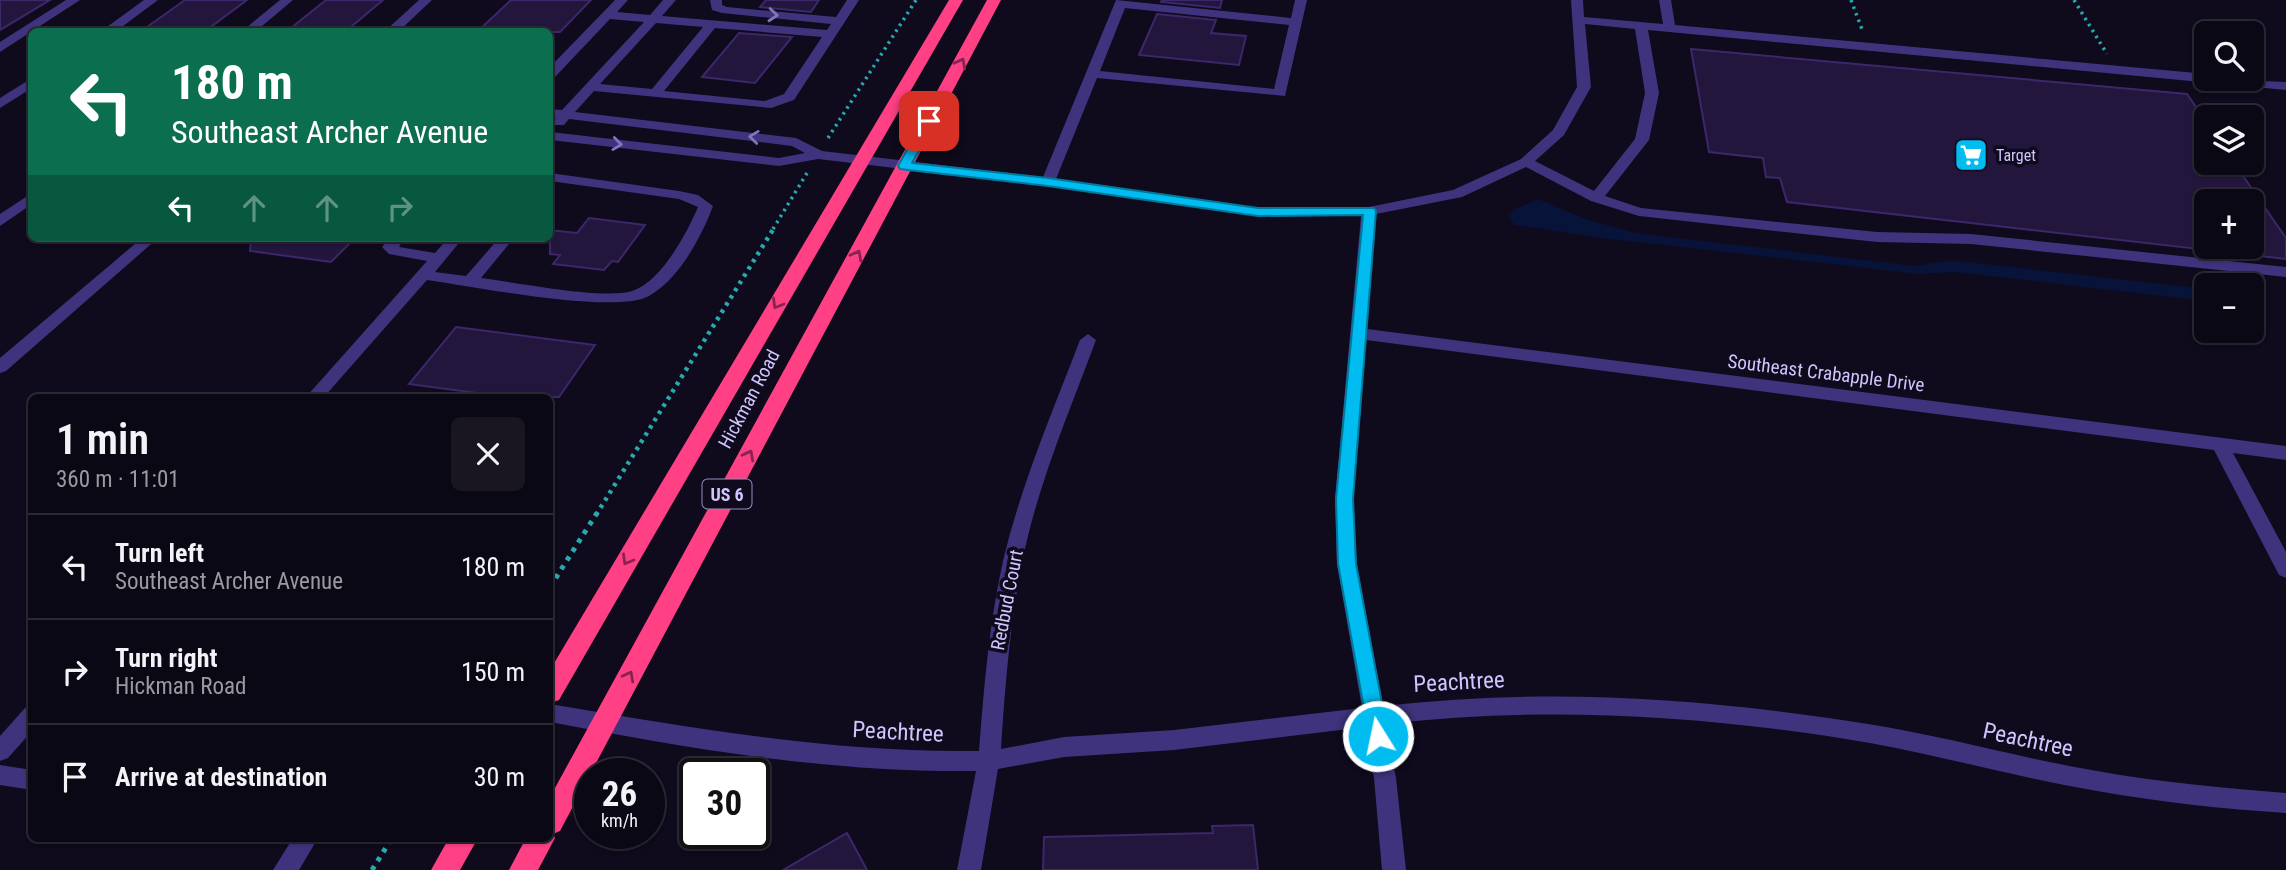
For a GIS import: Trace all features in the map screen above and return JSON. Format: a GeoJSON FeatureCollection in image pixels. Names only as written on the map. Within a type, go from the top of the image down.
{"type":"FeatureCollection","features":[{"type":"Feature","properties":{"kind":"highway","name":"Hickman Road"},"geometry":{"type":"LineString","coordinates":[[553,687],[956,0]]}},
{"type":"Feature","properties":{"kind":"highway","name":"Hickman Road"},"geometry":{"type":"LineString","coordinates":[[553,816],[994,0]]}},
{"type":"Feature","properties":{"kind":"highway"},"geometry":{"type":"LineString","coordinates":[[445,870],[462,842]]}},
{"type":"Feature","properties":{"kind":"highway"},"geometry":{"type":"LineString","coordinates":[[523,870],[539,842]]}},
{"type":"Feature","properties":{"kind":"street"},"geometry":{"type":"LineString","coordinates":[[31,28],[74,0]]}},
{"type":"Feature","properties":{"kind":"street"},"geometry":{"type":"LineString","coordinates":[[112,28],[152,0]]}},
{"type":"Feature","properties":{"kind":"street"},"geometry":{"type":"LineString","coordinates":[[252,28],[288,0]]}},
{"type":"Feature","properties":{"kind":"street"},"geometry":{"type":"LineString","coordinates":[[394,28],[426,0]]}},
{"type":"Feature","properties":{"kind":"street"},"geometry":{"type":"LineString","coordinates":[[553,71],[622,0]]}},
{"type":"Feature","properties":{"kind":"street"},"geometry":{"type":"LineString","coordinates":[[553,130],[670,0]]}},
{"type":"Feature","properties":{"kind":"street"},"geometry":{"type":"LineString","coordinates":[[716,0],[716,7],[726,10],[837,22]]}},
{"type":"Feature","properties":{"kind":"street"},"geometry":{"type":"LineString","coordinates":[[590,87],[766,105],[778,102],[789,97],[853,0]]}},
{"type":"Feature","properties":{"kind":"street"},"geometry":{"type":"LineString","coordinates":[[1094,74],[1280,93],[1301,0]]}},
{"type":"Feature","properties":{"kind":"street"},"geometry":{"type":"LineString","coordinates":[[553,134],[779,163],[818,155],[1048,182],[1258,212],[1370,211],[1457,194],[1526,162],[1559,132],[1584,87],[1577,0]]}},
{"type":"Feature","properties":{"kind":"street"},"geometry":{"type":"LineString","coordinates":[[1665,0],[1670,29]]}},
{"type":"Feature","properties":{"kind":"street"},"geometry":{"type":"LineString","coordinates":[[1048,182],[1121,2],[1296,22]]}},
{"type":"Feature","properties":{"kind":"street"},"geometry":{"type":"LineString","coordinates":[[608,15],[829,34]]}},
{"type":"Feature","properties":{"kind":"street"},"geometry":{"type":"LineString","coordinates":[[1578,20],[2194,78]]}},
{"type":"Feature","properties":{"kind":"street"},"geometry":{"type":"LineString","coordinates":[[655,94],[712,23]]}},
{"type":"Feature","properties":{"kind":"street"},"geometry":{"type":"LineString","coordinates":[[1596,198],[1642,140],[1652,93],[1641,26]]}},
{"type":"Feature","properties":{"kind":"street"},"geometry":{"type":"LineString","coordinates":[[0,48],[28,30]]}},
{"type":"Feature","properties":{"kind":"street"},"geometry":{"type":"LineString","coordinates":[[2264,84],[2286,86]]}},
{"type":"Feature","properties":{"kind":"street"},"geometry":{"type":"LineString","coordinates":[[0,104],[28,85]]}},
{"type":"Feature","properties":{"kind":"street"},"geometry":{"type":"LineString","coordinates":[[553,113],[796,142],[818,155]]}},
{"type":"Feature","properties":{"kind":"street"},"geometry":{"type":"LineString","coordinates":[[1526,162],[1596,198],[1639,212],[1877,237],[1971,239],[2286,271]]}},
{"type":"Feature","properties":{"kind":"street"},"geometry":{"type":"LineString","coordinates":[[423,275],[595,298],[622,298],[644,292],[665,274],[702,219],[706,206],[693,198],[679,195],[553,181]]}},
{"type":"Feature","properties":{"kind":"street"},"geometry":{"type":"LineString","coordinates":[[0,220],[28,200]]}},
{"type":"Feature","properties":{"kind":"street"},"geometry":{"type":"LineString","coordinates":[[1370,211],[1344,499],[1347,564],[1385,778],[1394,870]]}},
{"type":"Feature","properties":{"kind":"street"},"geometry":{"type":"LineString","coordinates":[[0,366],[146,242]]}},
{"type":"Feature","properties":{"kind":"street"},"geometry":{"type":"LineString","coordinates":[[394,242],[390,247],[394,251],[438,258]]}},
{"type":"Feature","properties":{"kind":"street"},"geometry":{"type":"LineString","coordinates":[[317,394],[452,242]]}},
{"type":"Feature","properties":{"kind":"street"},"geometry":{"type":"LineString","coordinates":[[470,281],[504,242]]}},
{"type":"Feature","properties":{"kind":"street","name":"Southeast Crabapple Drive"},"geometry":{"type":"LineString","coordinates":[[1361,334],[2286,453]]}},
{"type":"Feature","properties":{"kind":"street","name":"Redbud Court"},"geometry":{"type":"LineString","coordinates":[[969,870],[989,761],[997,651],[1013,561],[1034,483],[1088,340]]}},
{"type":"Feature","properties":{"kind":"street"},"geometry":{"type":"LineString","coordinates":[[2220,445],[2286,570]]}},
{"type":"Feature","properties":{"kind":"street","name":"Peachtree"},"geometry":{"type":"LineString","coordinates":[[553,713],[605,720],[694,738],[824,755],[920,762],[989,761],[1064,747],[1174,740],[1375,714],[1535,705],[1638,707],[1749,716],[1871,734],[2096,781],[2206,797],[2286,803]]}},
{"type":"Feature","properties":{"kind":"street"},"geometry":{"type":"LineString","coordinates":[[0,751],[28,720]]}},
{"type":"Feature","properties":{"kind":"street"},"geometry":{"type":"LineString","coordinates":[[0,775],[28,779]]}},
{"type":"Feature","properties":{"kind":"street"},"geometry":{"type":"LineString","coordinates":[[285,870],[304,842]]}},
{"type":"Feature","properties":{"kind":"path"},"geometry":{"type":"LineString","coordinates":[[553,582],[916,0]]}},
{"type":"Feature","properties":{"kind":"path"},"geometry":{"type":"LineString","coordinates":[[2074,0],[2117,70]]}},
{"type":"Feature","properties":{"kind":"path"},"geometry":{"type":"LineString","coordinates":[[372,870],[390,842]]}},
{"type":"Feature","properties":{"kind":"water"},"geometry":{"type":"Polygon","coordinates":[[[1538,199],[1589,220],[1636,233],[1915,266],[1951,260],[2194,288],[2194,300],[1954,272],[1919,274],[1601,238],[1515,225],[1508,217],[1517,208],[1538,199]]]}},
{"type":"Feature","properties":{"kind":"building"},"geometry":{"type":"Polygon","coordinates":[[[0,0],[50,0],[0,30],[0,0]]]}},
{"type":"Feature","properties":{"kind":"building"},"geometry":{"type":"Polygon","coordinates":[[[185,0],[247,0],[209,28],[146,28],[185,0]]]}},
{"type":"Feature","properties":{"kind":"building"},"geometry":{"type":"Polygon","coordinates":[[[326,0],[383,0],[350,28],[291,28],[326,0]]]}},
{"type":"Feature","properties":{"kind":"building"},"geometry":{"type":"Polygon","coordinates":[[[511,0],[591,0],[560,32],[553,32],[553,28],[481,28],[511,0]]]}},
{"type":"Feature","properties":{"kind":"building"},"geometry":{"type":"Polygon","coordinates":[[[766,0],[819,0],[811,12],[760,7],[766,0]]]}},
{"type":"Feature","properties":{"kind":"building"},"geometry":{"type":"Polygon","coordinates":[[[1222,0],[1220,8],[1161,2],[1222,0]]]}},
{"type":"Feature","properties":{"kind":"building"},"geometry":{"type":"Polygon","coordinates":[[[1157,14],[1216,20],[1211,33],[1246,36],[1239,65],[1139,55],[1157,14]]]}},
{"type":"Feature","properties":{"kind":"building"},"geometry":{"type":"Polygon","coordinates":[[[739,33],[792,37],[755,83],[702,77],[739,33]]]}},
{"type":"Feature","properties":{"kind":"building","name":"Target"},"geometry":{"type":"Polygon","coordinates":[[[1691,49],[2187,94],[2195,105],[2194,175],[2242,175],[2252,189],[2194,189],[2194,249],[1787,202],[1780,178],[1766,177],[1763,158],[1709,152],[1691,49]]]}},
{"type":"Feature","properties":{"kind":"building","name":"Target"},"geometry":{"type":"Polygon","coordinates":[[[2264,206],[2286,238],[2286,259],[2264,256],[2264,206]]]}},
{"type":"Feature","properties":{"kind":"building"},"geometry":{"type":"Polygon","coordinates":[[[589,218],[645,225],[618,262],[612,261],[604,270],[553,264],[560,255],[550,254],[553,230],[577,233],[589,218]]]}},
{"type":"Feature","properties":{"kind":"building"},"geometry":{"type":"Polygon","coordinates":[[[251,242],[351,242],[331,262],[250,251],[251,242]]]}},
{"type":"Feature","properties":{"kind":"building"},"geometry":{"type":"Polygon","coordinates":[[[456,327],[595,345],[559,397],[553,397],[553,394],[484,394],[409,384],[456,327]]]}},
{"type":"Feature","properties":{"kind":"building"},"geometry":{"type":"Polygon","coordinates":[[[1253,825],[1258,870],[1043,870],[1044,837],[1213,833],[1212,826],[1253,825]]]}},
{"type":"Feature","properties":{"kind":"building"},"geometry":{"type":"Polygon","coordinates":[[[847,833],[867,870],[783,870],[847,833]]]}},
{"type":"Feature","properties":{"kind":"place","name":"Target"},"geometry":{"type":"Point","coordinates":[1971,155]}},
{"type":"Feature","properties":{"kind":"route"},"geometry":{"type":"LineString","coordinates":[[929,121],[904,166],[1048,182],[1258,212],[1370,211],[1344,499],[1347,564],[1378,736]]}}]}
